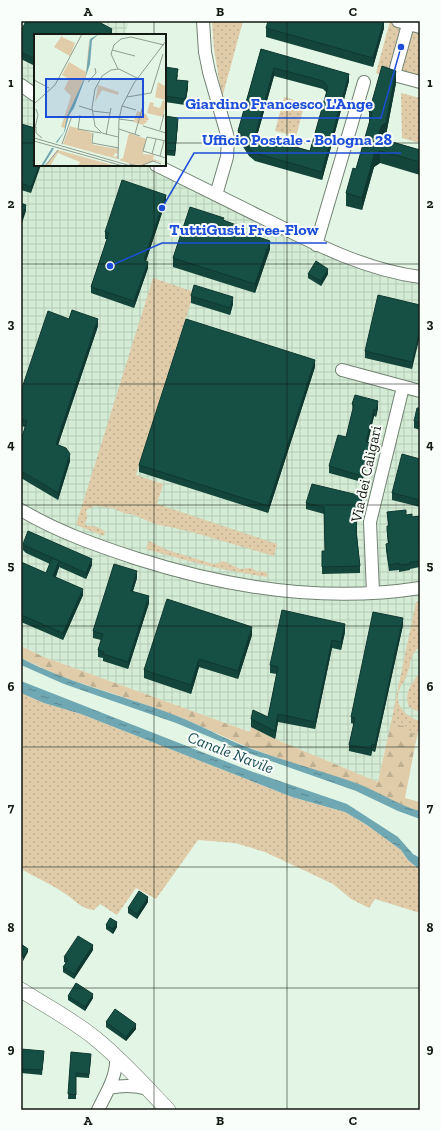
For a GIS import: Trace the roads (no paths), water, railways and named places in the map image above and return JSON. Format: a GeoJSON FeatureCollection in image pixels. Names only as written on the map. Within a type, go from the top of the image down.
{"type":"FeatureCollection","features":[{"type":"Feature","properties":{"kind":"main road"},"geometry":{"type":"LineString","coordinates":[[21,990],[96,1039],[116,1057],[122,1072],[148,1089],[168,1110]]}},
{"type":"Feature","properties":{"kind":"street"},"geometry":{"type":"LineString","coordinates":[[203,21],[205,52],[209,72],[228,138],[227,157],[216,195]]}},
{"type":"Feature","properties":{"kind":"street"},"geometry":{"type":"LineString","coordinates":[[420,27],[405,22],[394,74],[420,82]]}},
{"type":"Feature","properties":{"kind":"street"},"geometry":{"type":"LineString","coordinates":[[316,245],[364,82]]}},
{"type":"Feature","properties":{"kind":"street"},"geometry":{"type":"LineString","coordinates":[[21,85],[34,95]]}},
{"type":"Feature","properties":{"kind":"street"},"geometry":{"type":"LineString","coordinates":[[158,166],[316,245],[353,260],[389,272],[420,277]]}},
{"type":"Feature","properties":{"kind":"street"},"geometry":{"type":"LineString","coordinates":[[342,370],[420,391]]}},
{"type":"Feature","properties":{"kind":"street","name":"Via dei Caligari"},"geometry":{"type":"LineString","coordinates":[[373,593],[370,522],[403,387]]}},
{"type":"Feature","properties":{"kind":"street"},"geometry":{"type":"LineString","coordinates":[[21,510],[59,530],[91,543],[156,565],[198,576],[254,587],[328,594],[373,593],[420,588]]}},
{"type":"Feature","properties":{"kind":"street"},"geometry":{"type":"LineString","coordinates":[[98,1110],[110,1088],[122,1072]]}},
{"type":"Feature","properties":{"kind":"street"},"geometry":{"type":"LineString","coordinates":[[110,1088],[123,1085],[148,1089]]}},
{"type":"Feature","properties":{"kind":"water"},"geometry":{"type":"Polygon","coordinates":[[[21,658],[78,683],[177,716],[244,746],[364,786],[403,805],[420,811],[420,819],[398,811],[356,791],[251,754],[176,723],[64,684],[21,665],[21,658]]]}},
{"type":"Feature","properties":{"kind":"water"},"geometry":{"type":"Polygon","coordinates":[[[21,681],[253,772],[347,804],[398,837],[413,854],[420,858],[420,870],[408,860],[401,850],[367,825],[345,812],[292,797],[81,714],[44,703],[21,693],[21,681]]]}},
{"type":"Feature","properties":{"kind":"place","name":"Giardino Francesco L'Ange"},"geometry":{"type":"Point","coordinates":[401,47]}},
{"type":"Feature","properties":{"kind":"place","name":"Ufficio Postale - Bologna 28"},"geometry":{"type":"Point","coordinates":[162,208]}},
{"type":"Feature","properties":{"kind":"place","name":"TuttiGusti Free-Flow"},"geometry":{"type":"Point","coordinates":[110,266]}},
{"type":"Feature","properties":{"kind":"water label","name":"Canale Navile"},"geometry":{"type":"Point","coordinates":[231,752]}}]}
